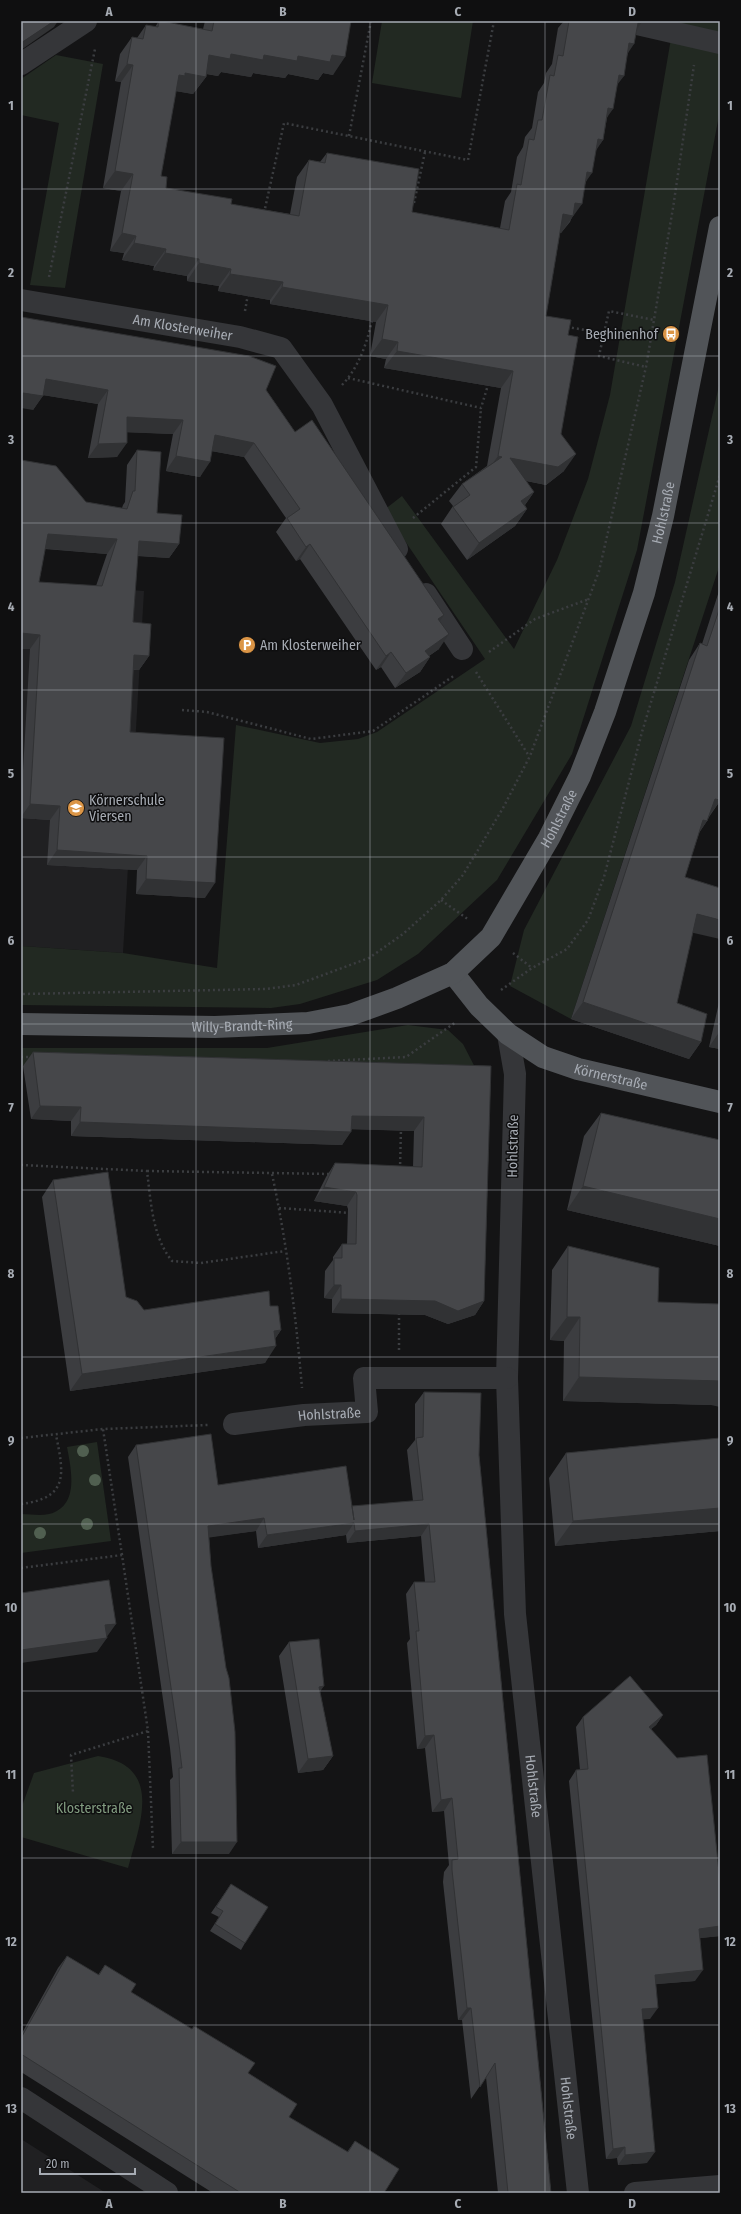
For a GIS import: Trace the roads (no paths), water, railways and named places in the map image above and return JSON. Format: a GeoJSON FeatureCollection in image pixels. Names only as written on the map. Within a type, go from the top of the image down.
{"type":"FeatureCollection","features":[{"type":"Feature","properties":{"kind":"main road","name":"Hohlstraße"},"geometry":{"type":"LineString","coordinates":[[453,973],[491,936],[549,838],[580,776],[606,712],[644,593],[663,516],[720,227]]}},
{"type":"Feature","properties":{"kind":"main road"},"geometry":{"type":"LineString","coordinates":[[453,973],[479,1006],[508,1034]]}},
{"type":"Feature","properties":{"kind":"main road","name":"Willy-Brandt-Ring"},"geometry":{"type":"LineString","coordinates":[[21,1024],[215,1027],[308,1023],[350,1015],[397,998],[453,973]]}},
{"type":"Feature","properties":{"kind":"main road","name":"Körnerstraße"},"geometry":{"type":"LineString","coordinates":[[508,1034],[543,1057],[578,1069],[720,1102]]}},
{"type":"Feature","properties":{"kind":"street"},"geometry":{"type":"LineString","coordinates":[[21,64],[86,21]]}},
{"type":"Feature","properties":{"kind":"street"},"geometry":{"type":"LineString","coordinates":[[637,24],[720,43]]}},
{"type":"Feature","properties":{"kind":"street","name":"Am Klosterweiher"},"geometry":{"type":"LineString","coordinates":[[21,300],[240,337],[281,348],[322,405],[389,537],[462,649]]}},
{"type":"Feature","properties":{"kind":"street","name":"Hohlstraße"},"geometry":{"type":"LineString","coordinates":[[508,1034],[515,1074],[507,1378],[515,1614],[578,2193]]}},
{"type":"Feature","properties":{"kind":"street","name":"Hohlstraße"},"geometry":{"type":"LineString","coordinates":[[234,1424],[304,1415],[367,1412],[364,1378],[507,1378]]}},
{"type":"Feature","properties":{"kind":"street"},"geometry":{"type":"LineString","coordinates":[[21,2098],[167,2193]]}},
{"type":"Feature","properties":{"kind":"street"},"geometry":{"type":"LineString","coordinates":[[635,2193],[720,2186]]}},
{"type":"Feature","properties":{"kind":"place","name":"Beghinenhof"},"geometry":{"type":"Point","coordinates":[671,334]}},
{"type":"Feature","properties":{"kind":"place","name":"Am Klosterweiher"},"geometry":{"type":"Point","coordinates":[247,645]}},
{"type":"Feature","properties":{"kind":"place","name":"Körnerschule Viersen"},"geometry":{"type":"Point","coordinates":[76,808]}},
{"type":"Feature","properties":{"kind":"park label","name":"Klosterstraße"},"geometry":{"type":"Point","coordinates":[94,1808]}}]}
